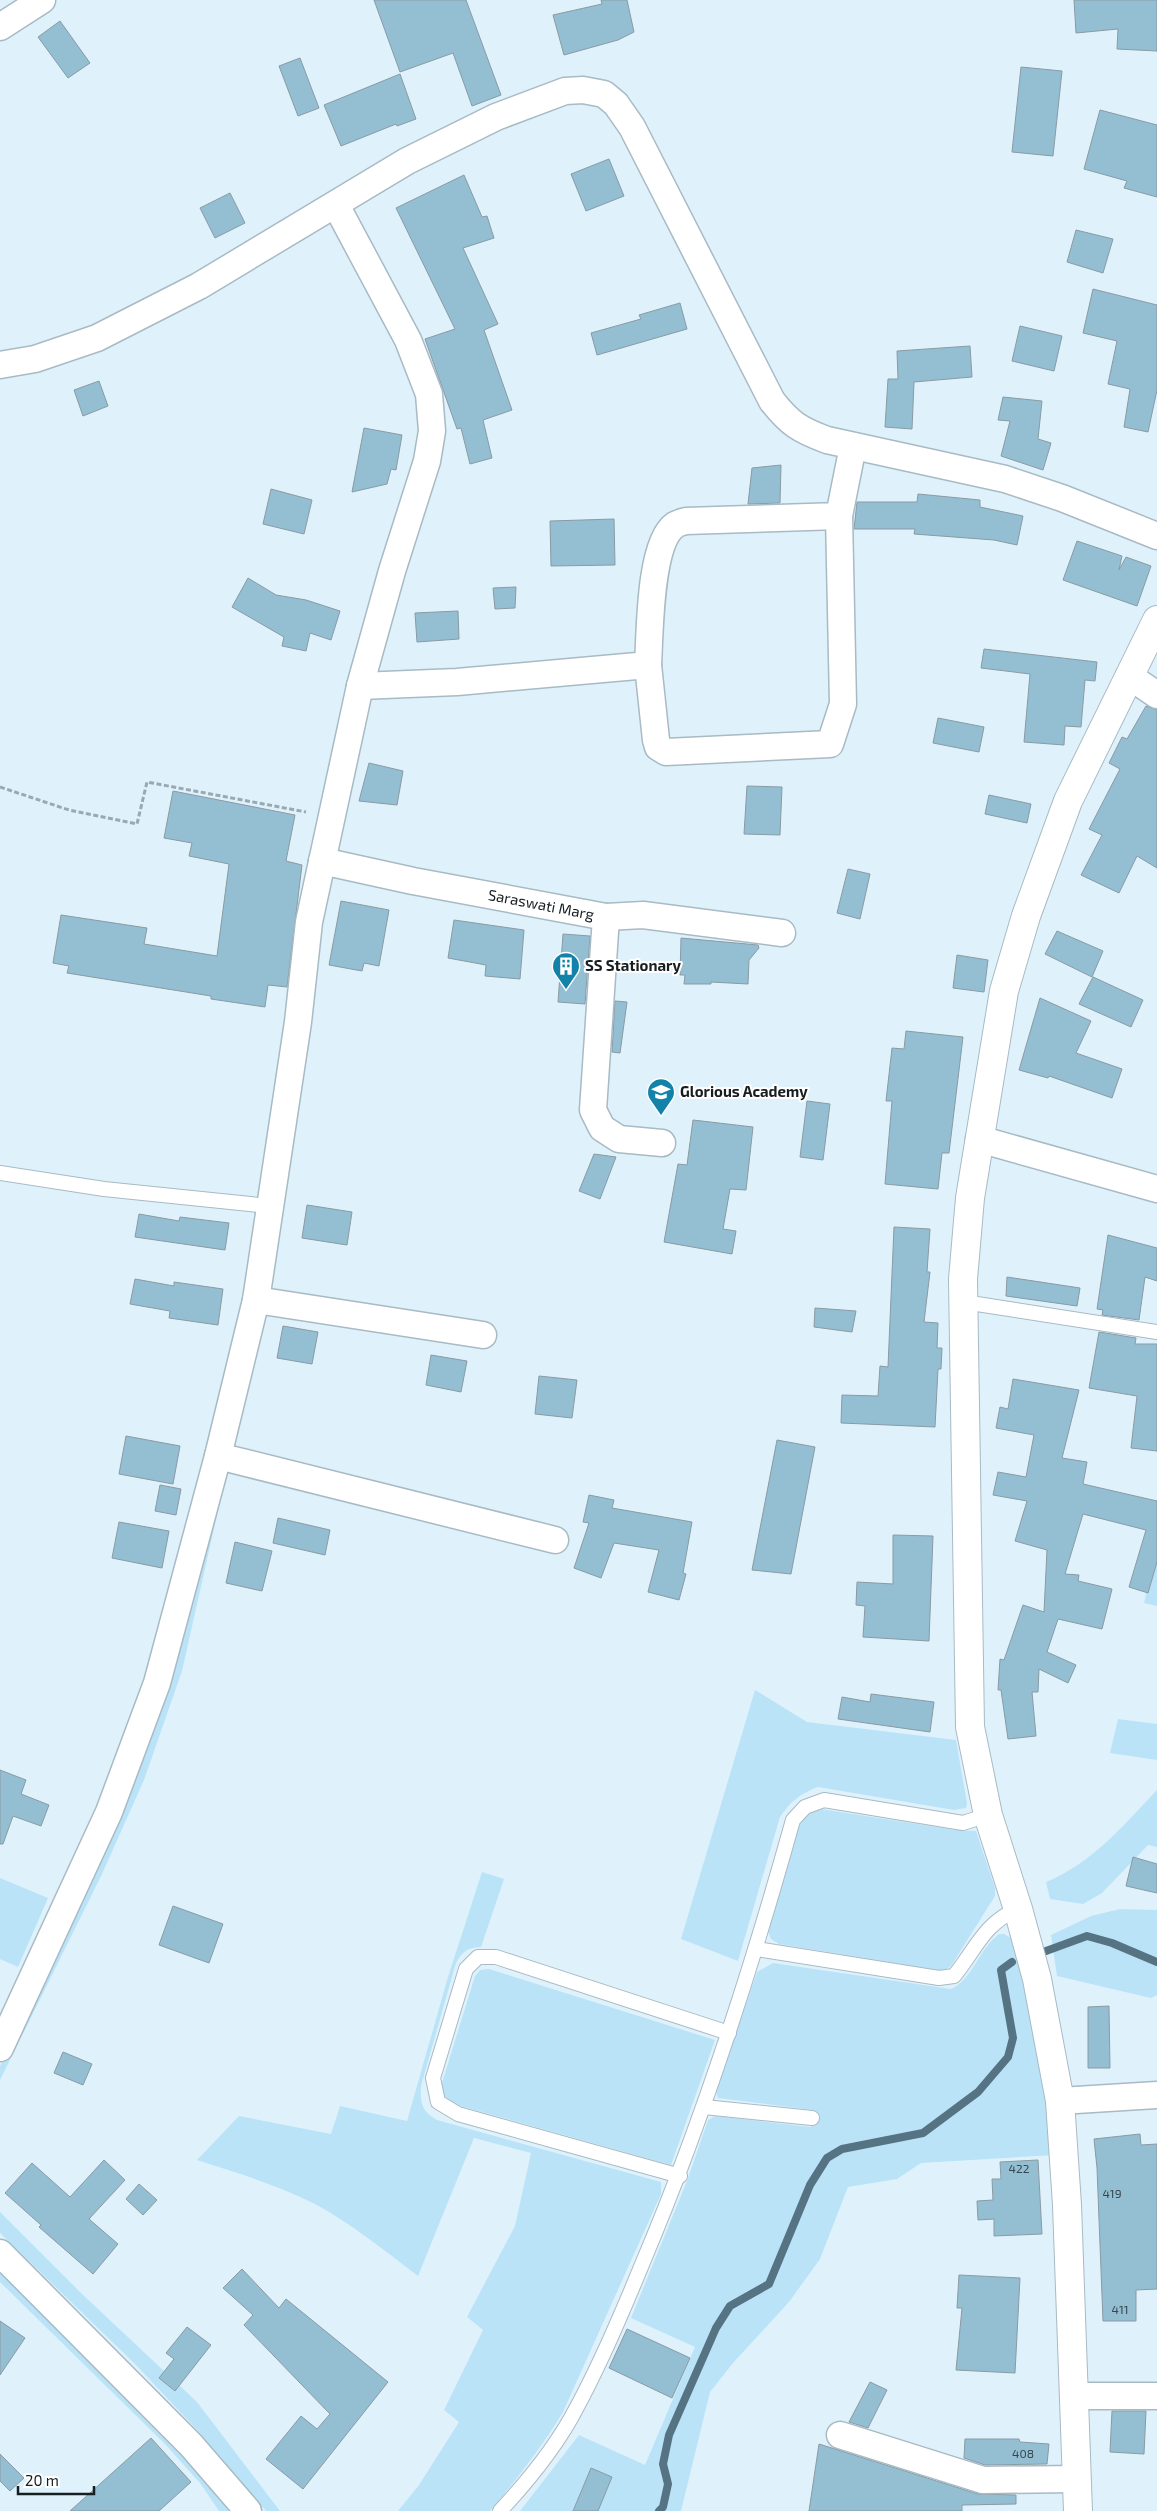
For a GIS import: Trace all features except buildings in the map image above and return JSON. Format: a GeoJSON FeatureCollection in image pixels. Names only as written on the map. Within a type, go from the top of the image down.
{"type":"FeatureCollection","features":[{"type":"Feature","properties":{"kind":"street"},"geometry":{"type":"LineString","coordinates":[[0,27],[42,0]]}},
{"type":"Feature","properties":{"kind":"street"},"geometry":{"type":"LineString","coordinates":[[0,365],[35,359],[97,338],[199,286],[407,161],[496,117],[565,91],[583,90],[604,94],[616,104],[632,127],[772,401],[788,420],[806,432],[853,446],[1005,479],[1062,498],[1157,536]]}},
{"type":"Feature","properties":{"kind":"street"},"geometry":{"type":"LineString","coordinates":[[0,2048],[105,1820],[157,1683],[218,1456],[256,1300],[298,1022],[309,922],[331,817],[360,686],[392,571],[427,461],[432,430],[429,394],[408,340],[336,205]]}},
{"type":"Feature","properties":{"kind":"street"},"geometry":{"type":"LineString","coordinates":[[839,516],[686,521],[675,526],[664,543],[652,586],[648,664],[658,747],[666,752],[830,744],[843,704],[839,516],[853,446]]}},
{"type":"Feature","properties":{"kind":"street"},"geometry":{"type":"LineString","coordinates":[[1078,2511],[1067,2205],[1060,2101],[1037,1979],[1018,1909],[988,1815],[970,1727],[963,1279],[970,1198],[1004,991],[1026,916],[1068,801],[1157,620]]}},
{"type":"Feature","properties":{"kind":"street"},"geometry":{"type":"LineString","coordinates":[[360,686],[458,682],[648,664]]}},
{"type":"Feature","properties":{"kind":"street"},"geometry":{"type":"LineString","coordinates":[[1129,676],[1157,695]]}},
{"type":"Feature","properties":{"kind":"street","name":"Saraswati Marg"},"geometry":{"type":"LineString","coordinates":[[322,861],[413,881],[606,917],[592,1110],[602,1128],[619,1139],[662,1143]]}},
{"type":"Feature","properties":{"kind":"street"},"geometry":{"type":"LineString","coordinates":[[606,917],[643,915],[782,933]]}},
{"type":"Feature","properties":{"kind":"street"},"geometry":{"type":"LineString","coordinates":[[979,1139],[1157,1189]]}},
{"type":"Feature","properties":{"kind":"street"},"geometry":{"type":"LineString","coordinates":[[256,1300],[483,1334]]}},
{"type":"Feature","properties":{"kind":"street"},"geometry":{"type":"LineString","coordinates":[[218,1456],[554,1540]]}},
{"type":"Feature","properties":{"kind":"street"},"geometry":{"type":"LineString","coordinates":[[1060,2101],[1157,2095]]}},
{"type":"Feature","properties":{"kind":"street"},"geometry":{"type":"LineString","coordinates":[[0,2253],[191,2445],[248,2511]]}},
{"type":"Feature","properties":{"kind":"street"},"geometry":{"type":"LineString","coordinates":[[1075,2396],[1157,2396]]}},
{"type":"Feature","properties":{"kind":"street"},"geometry":{"type":"LineString","coordinates":[[840,2435],[983,2480],[1076,2480]]}},
{"type":"Feature","properties":{"kind":"lane"},"geometry":{"type":"LineString","coordinates":[[0,1173],[104,1189],[269,1206]]}},
{"type":"Feature","properties":{"kind":"lane"},"geometry":{"type":"LineString","coordinates":[[964,1302],[1157,1332]]}},
{"type":"Feature","properties":{"kind":"lane"},"geometry":{"type":"LineString","coordinates":[[500,2511],[538,2464],[577,2408],[631,2291],[680,2176],[757,1949],[793,1820],[805,1807],[824,1800],[963,1823],[988,1815]]}},
{"type":"Feature","properties":{"kind":"lane"},"geometry":{"type":"LineString","coordinates":[[757,1949],[939,1978],[954,1976],[984,1931],[1002,1915],[1018,1909]]}},
{"type":"Feature","properties":{"kind":"lane"},"geometry":{"type":"LineString","coordinates":[[680,2176],[458,2114],[438,2102],[433,2078],[466,1969],[478,1957],[496,1957],[729,2033]]}},
{"type":"Feature","properties":{"kind":"lane"},"geometry":{"type":"LineString","coordinates":[[704,2106],[812,2118]]}},
{"type":"Feature","properties":{"kind":"path"},"geometry":{"type":"LineString","coordinates":[[0,788],[69,810],[137,824],[147,782],[331,817]]}},
{"type":"Feature","properties":{"kind":"shaded area"},"geometry":{"type":"Polygon","coordinates":[[[253,1355],[182,1671],[144,1780],[102,1874],[0,2080],[0,2066],[23,2024],[135,1775],[253,1355]]]}},
{"type":"Feature","properties":{"kind":"shaded area"},"geometry":{"type":"Polygon","coordinates":[[[1157,1547],[1157,1606],[1144,1603],[1157,1547]]]}},
{"type":"Feature","properties":{"kind":"shaded area"},"geometry":{"type":"Polygon","coordinates":[[[755,1690],[807,1722],[956,1740],[967,1803],[966,1808],[954,1810],[818,1787],[801,1795],[792,1802],[780,1817],[738,1961],[681,1939],[755,1690]]]}},
{"type":"Feature","properties":{"kind":"shaded area"},"geometry":{"type":"Polygon","coordinates":[[[1118,1719],[1157,1724],[1157,1760],[1110,1753],[1118,1719]]]}},
{"type":"Feature","properties":{"kind":"shaded area"},"geometry":{"type":"Polygon","coordinates":[[[1157,1790],[1157,1847],[1148,1845],[1102,1893],[1083,1904],[1050,1899],[1046,1882],[1078,1865],[1092,1854],[1119,1830],[1157,1790]]]}},
{"type":"Feature","properties":{"kind":"shaded area"},"geometry":{"type":"Polygon","coordinates":[[[821,1809],[956,1830],[976,1831],[995,1888],[995,1896],[951,1966],[945,1970],[938,1970],[779,1944],[771,1939],[768,1931],[797,1830],[807,1813],[821,1809]]]}},
{"type":"Feature","properties":{"kind":"shaded area"},"geometry":{"type":"Polygon","coordinates":[[[482,1872],[504,1879],[481,1947],[466,1951],[456,1963],[421,2086],[421,2098],[425,2110],[437,2120],[661,2182],[661,2194],[563,2412],[538,2451],[500,2499],[490,2511],[398,2511],[419,2485],[459,2422],[444,2410],[483,2330],[467,2317],[515,2226],[531,2153],[474,2138],[418,2276],[355,2229],[315,2204],[272,2185],[197,2160],[239,2116],[331,2134],[340,2106],[407,2121],[448,1977],[482,1872]]]}},
{"type":"Feature","properties":{"kind":"shaded area"},"geometry":{"type":"Polygon","coordinates":[[[0,1878],[48,1898],[18,1967],[0,1959],[0,1878]]]}},
{"type":"Feature","properties":{"kind":"shaded area"},"geometry":{"type":"Polygon","coordinates":[[[1120,1909],[1157,1910],[1157,1995],[1151,1998],[1057,1976],[1051,1935],[1091,1916],[1120,1909]]]}},
{"type":"Feature","properties":{"kind":"shaded area"},"geometry":{"type":"Polygon","coordinates":[[[999,1934],[1004,1934],[1013,1939],[1034,2013],[1054,2155],[921,2163],[897,2179],[848,2187],[820,2259],[789,2302],[733,2363],[710,2392],[681,2511],[520,2511],[579,2435],[645,2465],[695,2347],[631,2318],[687,2181],[708,2120],[715,2116],[811,2127],[813,2110],[718,2098],[716,2091],[757,1972],[773,1963],[951,1989],[965,1978],[986,1948],[999,1934]]]}},
{"type":"Feature","properties":{"kind":"shaded area"},"geometry":{"type":"Polygon","coordinates":[[[489,1969],[715,2040],[671,2165],[450,2103],[443,2096],[441,2086],[475,1976],[480,1970],[489,1969]]]}},
{"type":"Feature","properties":{"kind":"shaded area"},"geometry":{"type":"Polygon","coordinates":[[[0,2212],[81,2293],[197,2402],[280,2511],[266,2511],[199,2432],[136,2365],[0,2233],[0,2212]]]}},
{"type":"Feature","properties":{"kind":"shaded area"},"geometry":{"type":"Polygon","coordinates":[[[0,2267],[237,2511],[219,2511],[200,2483],[165,2444],[0,2282],[0,2267]]]}},
{"type":"Feature","properties":{"kind":"waterway"},"geometry":{"type":"LineString","coordinates":[[1046,1951],[1087,1936],[1112,1943],[1157,1962]]}},
{"type":"Feature","properties":{"kind":"waterway"},"geometry":{"type":"LineString","coordinates":[[659,2511],[663,2507],[668,2484],[663,2464],[669,2435],[716,2328],[730,2306],[769,2284],[810,2185],[827,2158],[842,2149],[923,2133],[978,2092],[1008,2057],[1013,2038],[1001,1970],[1012,1962]]}},
{"type":"Feature","properties":{"kind":"place","name":"SS Stationary"},"geometry":{"type":"Point","coordinates":[566,990]}},
{"type":"Feature","properties":{"kind":"place","name":"Glorious Academy"},"geometry":{"type":"Point","coordinates":[661,1116]}}]}
